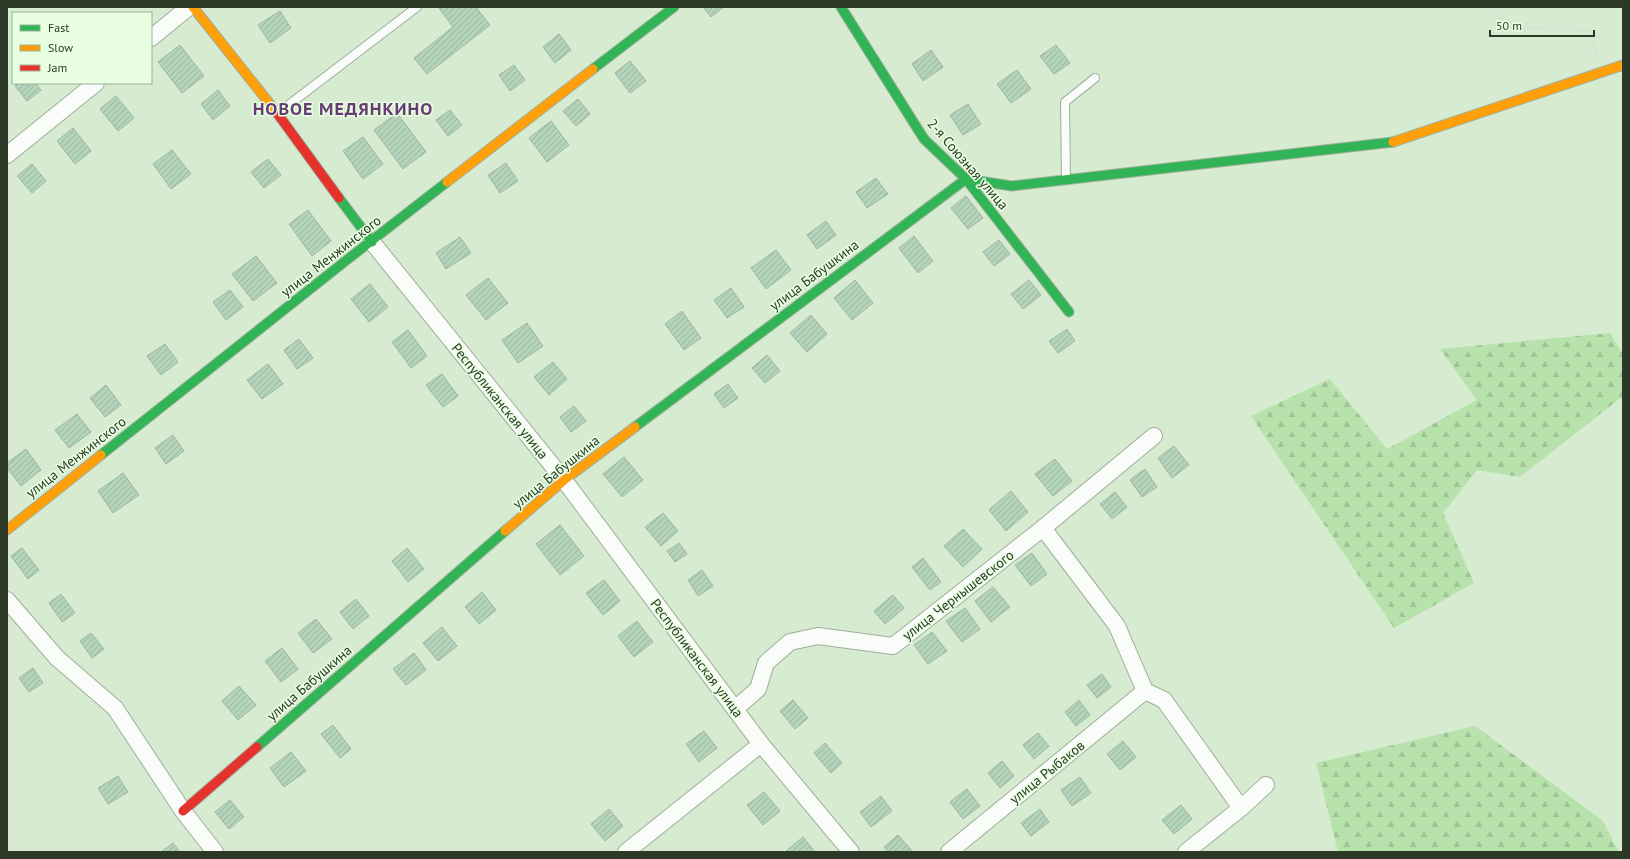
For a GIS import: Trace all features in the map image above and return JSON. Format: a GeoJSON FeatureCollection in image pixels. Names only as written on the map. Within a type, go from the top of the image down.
{"type":"FeatureCollection","features":[{"type":"Feature","properties":{"kind":"main road","name":"Республиканская улица"},"geometry":{"type":"LineString","coordinates":[[192,7],[278,114],[372,242]]}},
{"type":"Feature","properties":{"kind":"main road","name":"улица Менжинского"},"geometry":{"type":"LineString","coordinates":[[7,530],[372,242],[674,7]]}},
{"type":"Feature","properties":{"kind":"main road","name":"2-я Союзная улица"},"geometry":{"type":"LineString","coordinates":[[842,7],[924,139],[966,179],[1069,312]]}},
{"type":"Feature","properties":{"kind":"main road"},"geometry":{"type":"LineString","coordinates":[[966,179],[1012,186],[1395,142],[1623,65]]}},
{"type":"Feature","properties":{"kind":"main road","name":"улица Бабушкина"},"geometry":{"type":"LineString","coordinates":[[183,811],[564,480],[966,179]]}},
{"type":"Feature","properties":{"kind":"street"},"geometry":{"type":"LineString","coordinates":[[152,37],[189,7]]}},
{"type":"Feature","properties":{"kind":"street"},"geometry":{"type":"LineString","coordinates":[[7,155],[95,84]]}},
{"type":"Feature","properties":{"kind":"street","name":"Республиканская улица"},"geometry":{"type":"LineString","coordinates":[[372,242],[564,480],[761,744],[851,852]]}},
{"type":"Feature","properties":{"kind":"street","name":"улица Чернышевского"},"geometry":{"type":"LineString","coordinates":[[735,709],[758,689],[766,663],[790,642],[818,636],[893,646],[1043,528],[1154,436]]}},
{"type":"Feature","properties":{"kind":"street"},"geometry":{"type":"LineString","coordinates":[[1043,528],[1117,626],[1145,691],[1164,700],[1241,808]]}},
{"type":"Feature","properties":{"kind":"street"},"geometry":{"type":"LineString","coordinates":[[7,600],[57,658],[115,708],[183,811],[215,852]]}},
{"type":"Feature","properties":{"kind":"street","name":"улица Рыбаков"},"geometry":{"type":"LineString","coordinates":[[949,852],[1145,691]]}},
{"type":"Feature","properties":{"kind":"street"},"geometry":{"type":"LineString","coordinates":[[626,852],[761,744]]}},
{"type":"Feature","properties":{"kind":"street"},"geometry":{"type":"LineString","coordinates":[[1186,852],[1241,808],[1266,785]]}},
{"type":"Feature","properties":{"kind":"lane"},"geometry":{"type":"LineString","coordinates":[[278,114],[416,7]]}},
{"type":"Feature","properties":{"kind":"lane"},"geometry":{"type":"LineString","coordinates":[[1066,180],[1065,102],[1096,78]]}},
{"type":"Feature","properties":{"kind":"path"},"geometry":{"type":"LineString","coordinates":[[1478,7],[1523,28],[1588,30],[1602,72]]}},
{"type":"Feature","properties":{"kind":"green space"},"geometry":{"type":"Polygon","coordinates":[[[1610,333],[1623,354],[1623,396],[1520,477],[1477,470],[1443,513],[1474,583],[1394,628],[1251,416],[1330,379],[1387,449],[1477,400],[1440,349],[1610,333]]]}},
{"type":"Feature","properties":{"kind":"green space"},"geometry":{"type":"Polygon","coordinates":[[[1475,726],[1603,821],[1619,852],[1338,852],[1316,763],[1475,726]]]}},
{"type":"Feature","properties":{"kind":"building"},"geometry":{"type":"Polygon","coordinates":[[[438,7],[476,7],[490,25],[427,74],[414,58],[453,27],[438,7]]]}},
{"type":"Feature","properties":{"kind":"building"},"geometry":{"type":"Polygon","coordinates":[[[703,7],[724,7],[711,17],[703,7]]]}},
{"type":"Feature","properties":{"kind":"building"},"geometry":{"type":"Polygon","coordinates":[[[280,11],[291,28],[270,43],[258,25],[280,11]]]}},
{"type":"Feature","properties":{"kind":"building"},"geometry":{"type":"Polygon","coordinates":[[[559,34],[571,50],[555,63],[543,47],[559,34]]]}},
{"type":"Feature","properties":{"kind":"building"},"geometry":{"type":"Polygon","coordinates":[[[180,45],[204,76],[182,93],[158,62],[180,45]]]}},
{"type":"Feature","properties":{"kind":"building"},"geometry":{"type":"Polygon","coordinates":[[[1056,45],[1070,63],[1054,74],[1040,56],[1056,45]]]}},
{"type":"Feature","properties":{"kind":"building"},"geometry":{"type":"Polygon","coordinates":[[[931,50],[943,67],[923,81],[912,64],[931,50]]]}},
{"type":"Feature","properties":{"kind":"building"},"geometry":{"type":"Polygon","coordinates":[[[630,61],[646,81],[630,93],[615,73],[630,61]]]}},
{"type":"Feature","properties":{"kind":"building"},"geometry":{"type":"Polygon","coordinates":[[[514,65],[525,80],[510,91],[499,75],[514,65]]]}},
{"type":"Feature","properties":{"kind":"building"},"geometry":{"type":"Polygon","coordinates":[[[1017,70],[1031,89],[1011,103],[997,84],[1017,70]]]}},
{"type":"Feature","properties":{"kind":"building"},"geometry":{"type":"Polygon","coordinates":[[[17,84],[36,84],[41,90],[27,101],[15,86],[17,84]]]}},
{"type":"Feature","properties":{"kind":"building"},"geometry":{"type":"Polygon","coordinates":[[[218,90],[230,106],[213,120],[201,104],[218,90]]]}},
{"type":"Feature","properties":{"kind":"building"},"geometry":{"type":"Polygon","coordinates":[[[116,96],[134,118],[118,131],[100,109],[116,96]]]}},
{"type":"Feature","properties":{"kind":"building"},"geometry":{"type":"Polygon","coordinates":[[[578,99],[590,114],[576,126],[563,111],[578,99]]]}},
{"type":"Feature","properties":{"kind":"building"},"geometry":{"type":"Polygon","coordinates":[[[968,104],[981,124],[963,135],[950,115],[968,104]]]}},
{"type":"Feature","properties":{"kind":"building"},"geometry":{"type":"Polygon","coordinates":[[[450,110],[462,125],[448,136],[436,120],[450,110]]]}},
{"type":"Feature","properties":{"kind":"building"},"geometry":{"type":"Polygon","coordinates":[[[397,113],[426,152],[403,169],[374,130],[397,113]]]}},
{"type":"Feature","properties":{"kind":"building"},"geometry":{"type":"Polygon","coordinates":[[[551,121],[569,145],[547,162],[529,138],[551,121]]]}},
{"type":"Feature","properties":{"kind":"building"},"geometry":{"type":"Polygon","coordinates":[[[73,128],[91,151],[75,164],[57,141],[73,128]]]}},
{"type":"Feature","properties":{"kind":"building"},"geometry":{"type":"Polygon","coordinates":[[[363,137],[383,164],[363,179],[343,151],[363,137]]]}},
{"type":"Feature","properties":{"kind":"building"},"geometry":{"type":"Polygon","coordinates":[[[172,150],[191,174],[171,189],[153,164],[172,150]]]}},
{"type":"Feature","properties":{"kind":"building"},"geometry":{"type":"Polygon","coordinates":[[[268,159],[281,175],[264,188],[251,172],[268,159]]]}},
{"type":"Feature","properties":{"kind":"building"},"geometry":{"type":"Polygon","coordinates":[[[506,163],[518,181],[500,193],[488,175],[506,163]]]}},
{"type":"Feature","properties":{"kind":"building"},"geometry":{"type":"Polygon","coordinates":[[[32,164],[46,181],[32,193],[17,176],[32,164]]]}},
{"type":"Feature","properties":{"kind":"building"},"geometry":{"type":"Polygon","coordinates":[[[876,178],[888,194],[867,208],[856,192],[876,178]]]}},
{"type":"Feature","properties":{"kind":"building"},"geometry":{"type":"Polygon","coordinates":[[[966,196],[983,218],[968,229],[951,208],[966,196]]]}},
{"type":"Feature","properties":{"kind":"building"},"geometry":{"type":"Polygon","coordinates":[[[308,210],[331,241],[312,256],[289,224],[308,210]]]}},
{"type":"Feature","properties":{"kind":"building"},"geometry":{"type":"Polygon","coordinates":[[[826,221],[836,235],[817,249],[807,235],[826,221]]]}},
{"type":"Feature","properties":{"kind":"building"},"geometry":{"type":"Polygon","coordinates":[[[914,236],[933,261],[918,273],[899,248],[914,236]]]}},
{"type":"Feature","properties":{"kind":"building"},"geometry":{"type":"Polygon","coordinates":[[[460,237],[471,253],[446,269],[436,253],[460,237]]]}},
{"type":"Feature","properties":{"kind":"building"},"geometry":{"type":"Polygon","coordinates":[[[999,240],[1010,254],[994,266],[983,252],[999,240]]]}},
{"type":"Feature","properties":{"kind":"building"},"geometry":{"type":"Polygon","coordinates":[[[776,250],[791,270],[766,289],[751,268],[776,250]]]}},
{"type":"Feature","properties":{"kind":"building"},"geometry":{"type":"Polygon","coordinates":[[[256,256],[277,283],[253,301],[232,274],[256,256]]]}},
{"type":"Feature","properties":{"kind":"building"},"geometry":{"type":"Polygon","coordinates":[[[488,278],[508,303],[486,320],[466,295],[488,278]]]}},
{"type":"Feature","properties":{"kind":"building"},"geometry":{"type":"Polygon","coordinates":[[[855,280],[873,303],[852,320],[834,298],[855,280]]]}},
{"type":"Feature","properties":{"kind":"building"},"geometry":{"type":"Polygon","coordinates":[[[1029,280],[1041,295],[1023,309],[1011,294],[1029,280]]]}},
{"type":"Feature","properties":{"kind":"building"},"geometry":{"type":"Polygon","coordinates":[[[370,284],[388,307],[369,322],[351,299],[370,284]]]}},
{"type":"Feature","properties":{"kind":"building"},"geometry":{"type":"Polygon","coordinates":[[[731,288],[744,307],[727,318],[714,300],[731,288]]]}},
{"type":"Feature","properties":{"kind":"building"},"geometry":{"type":"Polygon","coordinates":[[[230,290],[243,307],[226,320],[213,302],[230,290]]]}},
{"type":"Feature","properties":{"kind":"building"},"geometry":{"type":"Polygon","coordinates":[[[682,311],[701,338],[684,350],[665,324],[682,311]]]}},
{"type":"Feature","properties":{"kind":"building"},"geometry":{"type":"Polygon","coordinates":[[[811,315],[827,334],[807,352],[790,333],[811,315]]]}},
{"type":"Feature","properties":{"kind":"building"},"geometry":{"type":"Polygon","coordinates":[[[527,323],[543,346],[518,363],[502,340],[527,323]]]}},
{"type":"Feature","properties":{"kind":"building"},"geometry":{"type":"Polygon","coordinates":[[[1067,329],[1075,341],[1058,353],[1049,341],[1067,329]]]}},
{"type":"Feature","properties":{"kind":"building"},"geometry":{"type":"Polygon","coordinates":[[[408,330],[427,356],[411,368],[392,342],[408,330]]]}},
{"type":"Feature","properties":{"kind":"building"},"geometry":{"type":"Polygon","coordinates":[[[299,339],[313,358],[297,369],[284,350],[299,339]]]}},
{"type":"Feature","properties":{"kind":"building"},"geometry":{"type":"Polygon","coordinates":[[[165,344],[178,362],[161,375],[147,356],[165,344]]]}},
{"type":"Feature","properties":{"kind":"building"},"geometry":{"type":"Polygon","coordinates":[[[767,355],[780,371],[765,383],[752,368],[767,355]]]}},
{"type":"Feature","properties":{"kind":"building"},"geometry":{"type":"Polygon","coordinates":[[[553,362],[567,379],[549,395],[534,377],[553,362]]]}},
{"type":"Feature","properties":{"kind":"building"},"geometry":{"type":"Polygon","coordinates":[[[268,364],[283,384],[262,399],[247,380],[268,364]]]}},
{"type":"Feature","properties":{"kind":"building"},"geometry":{"type":"Polygon","coordinates":[[[442,374],[458,396],[443,407],[426,385],[442,374]]]}},
{"type":"Feature","properties":{"kind":"building"},"geometry":{"type":"Polygon","coordinates":[[[728,384],[738,398],[724,408],[714,394],[728,384]]]}},
{"type":"Feature","properties":{"kind":"building"},"geometry":{"type":"Polygon","coordinates":[[[106,385],[121,405],[105,417],[90,398],[106,385]]]}},
{"type":"Feature","properties":{"kind":"building"},"geometry":{"type":"Polygon","coordinates":[[[574,406],[586,421],[571,432],[560,417],[574,406]]]}},
{"type":"Feature","properties":{"kind":"building"},"geometry":{"type":"Polygon","coordinates":[[[77,414],[91,432],[69,448],[55,430],[77,414]]]}},
{"type":"Feature","properties":{"kind":"building"},"geometry":{"type":"Polygon","coordinates":[[[173,435],[184,451],[166,464],[155,448],[173,435]]]}},
{"type":"Feature","properties":{"kind":"building"},"geometry":{"type":"Polygon","coordinates":[[[1174,446],[1189,465],[1172,478],[1158,458],[1174,446]]]}},
{"type":"Feature","properties":{"kind":"building"},"geometry":{"type":"Polygon","coordinates":[[[26,449],[41,470],[21,486],[7,468],[7,463],[26,449]]]}},
{"type":"Feature","properties":{"kind":"building"},"geometry":{"type":"Polygon","coordinates":[[[624,457],[643,480],[622,497],[603,474],[624,457]]]}},
{"type":"Feature","properties":{"kind":"building"},"geometry":{"type":"Polygon","coordinates":[[[1055,459],[1072,481],[1053,496],[1035,474],[1055,459]]]}},
{"type":"Feature","properties":{"kind":"building"},"geometry":{"type":"Polygon","coordinates":[[[1145,469],[1157,487],[1142,497],[1130,480],[1145,469]]]}},
{"type":"Feature","properties":{"kind":"building"},"geometry":{"type":"Polygon","coordinates":[[[123,473],[139,495],[113,513],[98,491],[123,473]]]}},
{"type":"Feature","properties":{"kind":"building"},"geometry":{"type":"Polygon","coordinates":[[[1011,491],[1028,512],[1006,531],[989,510],[1011,491]]]}},
{"type":"Feature","properties":{"kind":"building"},"geometry":{"type":"Polygon","coordinates":[[[1115,492],[1127,507],[1112,519],[1100,504],[1115,492]]]}},
{"type":"Feature","properties":{"kind":"building"},"geometry":{"type":"Polygon","coordinates":[[[663,513],[678,531],[661,546],[645,527],[663,513]]]}},
{"type":"Feature","properties":{"kind":"building"},"geometry":{"type":"Polygon","coordinates":[[[560,525],[584,556],[560,575],[536,544],[560,525]]]}},
{"type":"Feature","properties":{"kind":"building"},"geometry":{"type":"Polygon","coordinates":[[[963,529],[982,549],[963,567],[944,546],[963,529]]]}},
{"type":"Feature","properties":{"kind":"building"},"geometry":{"type":"Polygon","coordinates":[[[679,543],[687,554],[675,562],[667,551],[679,543]]]}},
{"type":"Feature","properties":{"kind":"building"},"geometry":{"type":"Polygon","coordinates":[[[22,548],[39,570],[28,579],[11,556],[22,548]]]}},
{"type":"Feature","properties":{"kind":"building"},"geometry":{"type":"Polygon","coordinates":[[[407,548],[424,569],[408,582],[392,561],[407,548]]]}},
{"type":"Feature","properties":{"kind":"building"},"geometry":{"type":"Polygon","coordinates":[[[1032,553],[1047,574],[1031,586],[1015,565],[1032,553]]]}},
{"type":"Feature","properties":{"kind":"building"},"geometry":{"type":"Polygon","coordinates":[[[923,558],[941,582],[930,590],[912,567],[923,558]]]}},
{"type":"Feature","properties":{"kind":"building"},"geometry":{"type":"Polygon","coordinates":[[[702,570],[713,586],[698,596],[688,580],[702,570]]]}},
{"type":"Feature","properties":{"kind":"building"},"geometry":{"type":"Polygon","coordinates":[[[604,580],[620,601],[603,615],[586,593],[604,580]]]}},
{"type":"Feature","properties":{"kind":"building"},"geometry":{"type":"Polygon","coordinates":[[[993,587],[1010,607],[991,622],[975,601],[993,587]]]}},
{"type":"Feature","properties":{"kind":"building"},"geometry":{"type":"Polygon","coordinates":[[[482,592],[496,610],[479,624],[465,607],[482,592]]]}},
{"type":"Feature","properties":{"kind":"building"},"geometry":{"type":"Polygon","coordinates":[[[61,594],[75,613],[62,622],[49,603],[61,594]]]}},
{"type":"Feature","properties":{"kind":"building"},"geometry":{"type":"Polygon","coordinates":[[[893,595],[904,608],[885,624],[874,611],[893,595]]]}},
{"type":"Feature","properties":{"kind":"building"},"geometry":{"type":"Polygon","coordinates":[[[356,599],[369,616],[353,629],[340,612],[356,599]]]}},
{"type":"Feature","properties":{"kind":"building"},"geometry":{"type":"Polygon","coordinates":[[[965,608],[980,629],[962,642],[946,621],[965,608]]]}},
{"type":"Feature","properties":{"kind":"building"},"geometry":{"type":"Polygon","coordinates":[[[316,619],[332,639],[313,653],[298,633],[316,619]]]}},
{"type":"Feature","properties":{"kind":"building"},"geometry":{"type":"Polygon","coordinates":[[[637,621],[653,642],[634,657],[618,636],[637,621]]]}},
{"type":"Feature","properties":{"kind":"building"},"geometry":{"type":"Polygon","coordinates":[[[442,627],[457,646],[438,661],[423,643],[442,627]]]}},
{"type":"Feature","properties":{"kind":"building"},"geometry":{"type":"Polygon","coordinates":[[[932,632],[947,651],[928,664],[914,645],[932,632]]]}},
{"type":"Feature","properties":{"kind":"building"},"geometry":{"type":"Polygon","coordinates":[[[91,633],[104,649],[92,658],[80,641],[91,633]]]}},
{"type":"Feature","properties":{"kind":"building"},"geometry":{"type":"Polygon","coordinates":[[[282,648],[298,669],[281,682],[265,661],[282,648]]]}},
{"type":"Feature","properties":{"kind":"building"},"geometry":{"type":"Polygon","coordinates":[[[414,653],[426,670],[406,685],[393,669],[414,653]]]}},
{"type":"Feature","properties":{"kind":"building"},"geometry":{"type":"Polygon","coordinates":[[[33,668],[43,683],[29,692],[19,678],[33,668]]]}},
{"type":"Feature","properties":{"kind":"building"},"geometry":{"type":"Polygon","coordinates":[[[1102,674],[1111,687],[1097,698],[1087,685],[1102,674]]]}},
{"type":"Feature","properties":{"kind":"building"},"geometry":{"type":"Polygon","coordinates":[[[239,686],[256,705],[238,720],[222,701],[239,686]]]}},
{"type":"Feature","properties":{"kind":"building"},"geometry":{"type":"Polygon","coordinates":[[[793,700],[808,718],[795,729],[780,711],[793,700]]]}},
{"type":"Feature","properties":{"kind":"building"},"geometry":{"type":"Polygon","coordinates":[[[1079,700],[1090,715],[1076,726],[1065,712],[1079,700]]]}},
{"type":"Feature","properties":{"kind":"building"},"geometry":{"type":"Polygon","coordinates":[[[333,725],[351,749],[340,758],[321,734],[333,725]]]}},
{"type":"Feature","properties":{"kind":"building"},"geometry":{"type":"Polygon","coordinates":[[[704,731],[717,748],[699,762],[686,744],[704,731]]]}},
{"type":"Feature","properties":{"kind":"building"},"geometry":{"type":"Polygon","coordinates":[[[1038,733],[1049,746],[1034,759],[1023,745],[1038,733]]]}},
{"type":"Feature","properties":{"kind":"building"},"geometry":{"type":"Polygon","coordinates":[[[1123,741],[1136,757],[1120,770],[1107,754],[1123,741]]]}},
{"type":"Feature","properties":{"kind":"building"},"geometry":{"type":"Polygon","coordinates":[[[825,743],[842,763],[831,773],[814,753],[825,743]]]}},
{"type":"Feature","properties":{"kind":"building"},"geometry":{"type":"Polygon","coordinates":[[[291,752],[306,771],[284,787],[270,768],[291,752]]]}},
{"type":"Feature","properties":{"kind":"building"},"geometry":{"type":"Polygon","coordinates":[[[1002,761],[1014,776],[1000,788],[988,773],[1002,761]]]}},
{"type":"Feature","properties":{"kind":"building"},"geometry":{"type":"Polygon","coordinates":[[[118,776],[128,792],[108,804],[98,788],[118,776]]]}},
{"type":"Feature","properties":{"kind":"building"},"geometry":{"type":"Polygon","coordinates":[[[1080,777],[1091,793],[1072,806],[1061,790],[1080,777]]]}},
{"type":"Feature","properties":{"kind":"building"},"geometry":{"type":"Polygon","coordinates":[[[967,789],[980,806],[963,819],[950,802],[967,789]]]}},
{"type":"Feature","properties":{"kind":"building"},"geometry":{"type":"Polygon","coordinates":[[[764,792],[780,811],[763,825],[747,805],[764,792]]]}},
{"type":"Feature","properties":{"kind":"building"},"geometry":{"type":"Polygon","coordinates":[[[881,796],[892,811],[871,827],[860,812],[881,796]]]}},
{"type":"Feature","properties":{"kind":"building"},"geometry":{"type":"Polygon","coordinates":[[[230,800],[244,817],[229,829],[215,812],[230,800]]]}},
{"type":"Feature","properties":{"kind":"building"},"geometry":{"type":"Polygon","coordinates":[[[1181,805],[1192,819],[1174,834],[1162,820],[1181,805]]]}},
{"type":"Feature","properties":{"kind":"building"},"geometry":{"type":"Polygon","coordinates":[[[609,809],[623,826],[605,841],[591,824],[609,809]]]}},
{"type":"Feature","properties":{"kind":"building"},"geometry":{"type":"Polygon","coordinates":[[[1040,809],[1049,822],[1031,836],[1021,823],[1040,809]]]}},
{"type":"Feature","properties":{"kind":"building"},"geometry":{"type":"Polygon","coordinates":[[[898,835],[913,852],[888,852],[884,847],[898,835]]]}},
{"type":"Feature","properties":{"kind":"building"},"geometry":{"type":"Polygon","coordinates":[[[803,837],[815,852],[785,852],[803,837]]]}},
{"type":"Feature","properties":{"kind":"building"},"geometry":{"type":"Polygon","coordinates":[[[173,843],[180,852],[161,852],[173,843]]]}},
{"type":"Feature","properties":{"kind":"traffic: fast"},"geometry":{"type":"LineString","coordinates":[[593,69],[674,7]]}},
{"type":"Feature","properties":{"kind":"traffic: fast"},"geometry":{"type":"LineString","coordinates":[[841,7],[924,139],[966,179],[1069,312]]}},
{"type":"Feature","properties":{"kind":"traffic: fast"},"geometry":{"type":"LineString","coordinates":[[966,179],[1012,186],[1393,142]]}},
{"type":"Feature","properties":{"kind":"traffic: fast"},"geometry":{"type":"LineString","coordinates":[[635,427],[966,179]]}},
{"type":"Feature","properties":{"kind":"traffic: fast"},"geometry":{"type":"LineString","coordinates":[[101,455],[447,182]]}},
{"type":"Feature","properties":{"kind":"traffic: fast"},"geometry":{"type":"LineString","coordinates":[[339,198],[372,242]]}},
{"type":"Feature","properties":{"kind":"traffic: fast"},"geometry":{"type":"LineString","coordinates":[[257,747],[505,531]]}},
{"type":"Feature","properties":{"kind":"traffic: slow"},"geometry":{"type":"LineString","coordinates":[[193,7],[277,113]]}},
{"type":"Feature","properties":{"kind":"traffic: slow"},"geometry":{"type":"LineString","coordinates":[[1393,142],[1623,65]]}},
{"type":"Feature","properties":{"kind":"traffic: slow"},"geometry":{"type":"LineString","coordinates":[[447,182],[593,69]]}},
{"type":"Feature","properties":{"kind":"traffic: slow"},"geometry":{"type":"LineString","coordinates":[[505,531],[564,480],[635,427]]}},
{"type":"Feature","properties":{"kind":"traffic: slow"},"geometry":{"type":"LineString","coordinates":[[7,530],[101,455]]}},
{"type":"Feature","properties":{"kind":"traffic: jam"},"geometry":{"type":"LineString","coordinates":[[277,113],[339,198]]}},
{"type":"Feature","properties":{"kind":"traffic: jam"},"geometry":{"type":"LineString","coordinates":[[183,811],[257,747]]}},
{"type":"Feature","properties":{"kind":"district","name":"НОВОЕ МЕДЯНКИНО"},"geometry":{"type":"Point","coordinates":[343,108]}}]}
